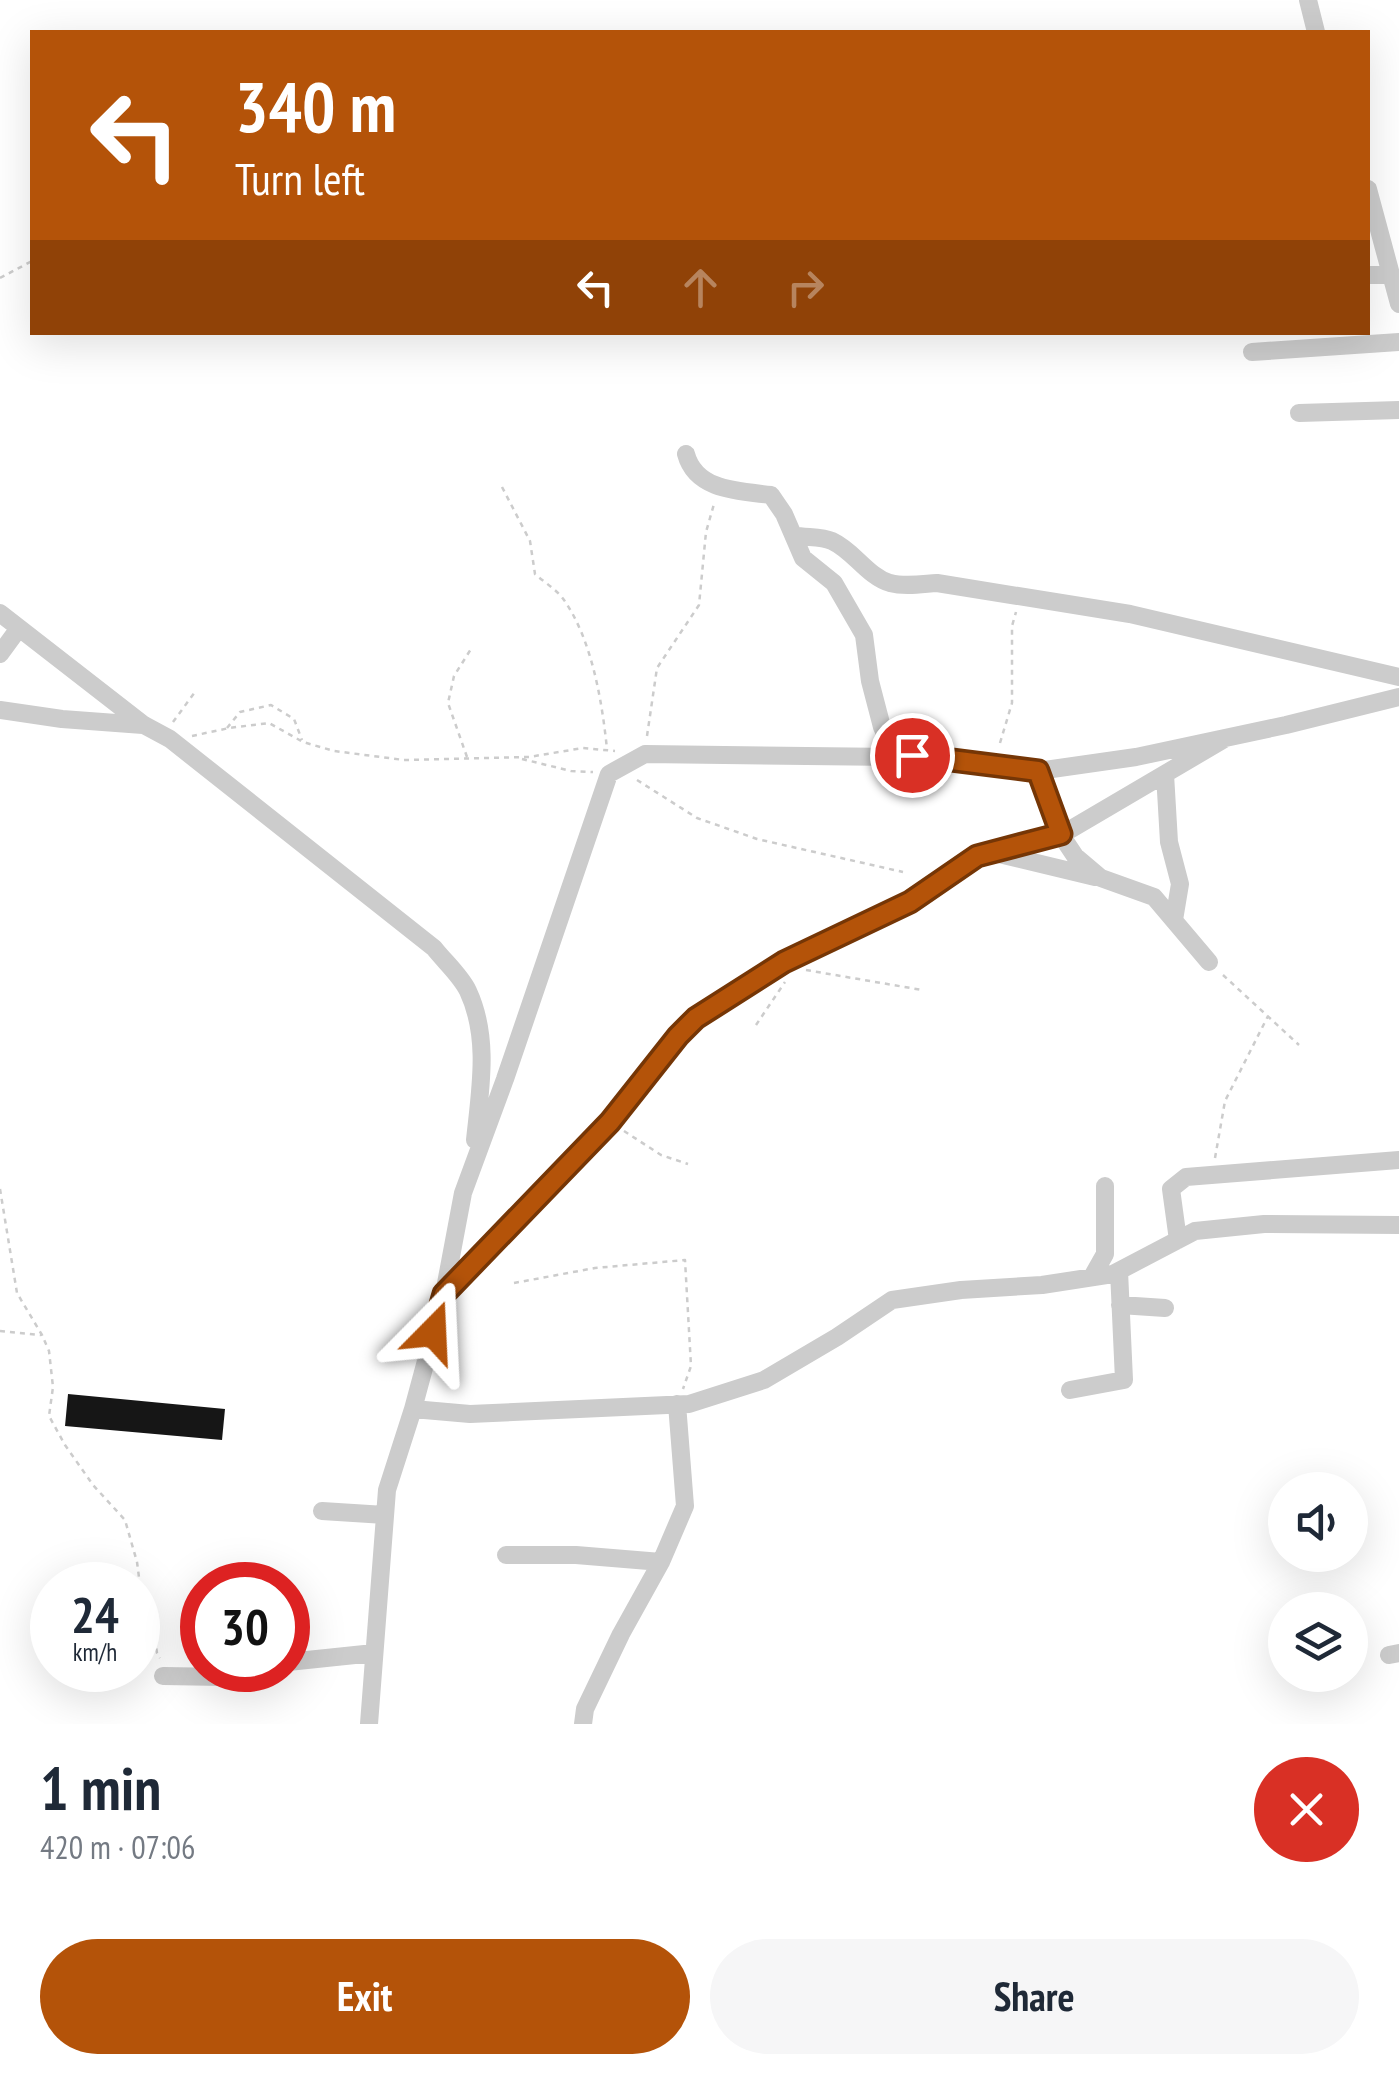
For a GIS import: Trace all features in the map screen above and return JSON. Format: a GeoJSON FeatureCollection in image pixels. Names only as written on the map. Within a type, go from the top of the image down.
{"type":"FeatureCollection","features":[{"type":"Feature","properties":{"kind":"street"},"geometry":{"type":"LineString","coordinates":[[1308,0],[1316,30]]}},
{"type":"Feature","properties":{"kind":"street"},"geometry":{"type":"LineString","coordinates":[[1372,222],[1399,304]]}},
{"type":"Feature","properties":{"kind":"street"},"geometry":{"type":"LineString","coordinates":[[1370,275],[1391,275]]}},
{"type":"Feature","properties":{"kind":"street"},"geometry":{"type":"LineString","coordinates":[[1252,352],[1399,342]]}},
{"type":"Feature","properties":{"kind":"street"},"geometry":{"type":"LineString","coordinates":[[1299,414],[1399,410]]}},
{"type":"Feature","properties":{"kind":"street"},"geometry":{"type":"LineString","coordinates":[[369,1724],[387,1490],[444,1294],[463,1192],[614,771],[645,754],[896,757],[882,727],[864,635],[834,583],[803,558],[772,496],[719,488],[692,470],[686,454]]}},
{"type":"Feature","properties":{"kind":"street"},"geometry":{"type":"LineString","coordinates":[[793,535],[830,540],[890,583],[938,583],[1130,614],[1399,677]]}},
{"type":"Feature","properties":{"kind":"street"},"geometry":{"type":"LineString","coordinates":[[0,614],[144,725],[168,738],[434,948],[468,988],[480,1025],[482,1063],[473,1167]]}},
{"type":"Feature","properties":{"kind":"street"},"geometry":{"type":"LineString","coordinates":[[0,654],[18,628]]}},
{"type":"Feature","properties":{"kind":"street"},"geometry":{"type":"LineString","coordinates":[[912,755],[1038,771],[1136,757],[1399,697]]}},
{"type":"Feature","properties":{"kind":"street"},"geometry":{"type":"LineString","coordinates":[[0,710],[144,725]]}},
{"type":"Feature","properties":{"kind":"street"},"geometry":{"type":"LineString","coordinates":[[444,1294],[610,1122],[696,1018],[910,902],[977,856],[1061,834],[1226,738]]}},
{"type":"Feature","properties":{"kind":"street"},"geometry":{"type":"LineString","coordinates":[[1038,771],[1061,834],[1075,856],[1101,878]]}},
{"type":"Feature","properties":{"kind":"street"},"geometry":{"type":"LineString","coordinates":[[1165,774],[1168,842],[1180,884],[1174,920]]}},
{"type":"Feature","properties":{"kind":"street"},"geometry":{"type":"LineString","coordinates":[[993,852],[1101,878],[1154,897],[1208,962]]}},
{"type":"Feature","properties":{"kind":"street"},"geometry":{"type":"LineString","coordinates":[[1178,1240],[1172,1189],[1186,1177],[1399,1160]]}},
{"type":"Feature","properties":{"kind":"street"},"geometry":{"type":"LineString","coordinates":[[1092,1277],[1105,1254],[1105,1186]]}},
{"type":"Feature","properties":{"kind":"street"},"geometry":{"type":"LineString","coordinates":[[413,1409],[470,1414],[689,1404],[764,1380],[892,1300],[1092,1277],[1118,1271],[1195,1231],[1264,1224],[1399,1226]]}},
{"type":"Feature","properties":{"kind":"street"},"geometry":{"type":"LineString","coordinates":[[1070,1390],[1124,1380],[1118,1271]]}},
{"type":"Feature","properties":{"kind":"street"},"geometry":{"type":"LineString","coordinates":[[1120,1305],[1164,1308]]}},
{"type":"Feature","properties":{"kind":"street"},"geometry":{"type":"LineString","coordinates":[[583,1724],[585,1709],[661,1562],[684,1506],[677,1404]]}},
{"type":"Feature","properties":{"kind":"street"},"geometry":{"type":"LineString","coordinates":[[322,1511],[385,1516]]}},
{"type":"Feature","properties":{"kind":"street"},"geometry":{"type":"LineString","coordinates":[[506,1555],[576,1555],[661,1562]]}},
{"type":"Feature","properties":{"kind":"street"},"geometry":{"type":"LineString","coordinates":[[310,1660],[374,1653]]}},
{"type":"Feature","properties":{"kind":"street"},"geometry":{"type":"LineString","coordinates":[[168,1676],[180,1676]]}},
{"type":"Feature","properties":{"kind":"path"},"geometry":{"type":"LineString","coordinates":[[0,278],[30,262]]}},
{"type":"Feature","properties":{"kind":"path"},"geometry":{"type":"LineString","coordinates":[[502,487],[530,540],[535,574],[564,598],[586,645],[602,705],[607,750]]}},
{"type":"Feature","properties":{"kind":"path"},"geometry":{"type":"LineString","coordinates":[[168,738],[269,723],[302,742],[334,751],[404,760],[516,758],[583,748],[645,754],[657,668],[699,605],[706,532],[719,488]]}},
{"type":"Feature","properties":{"kind":"path"},"geometry":{"type":"LineString","coordinates":[[1000,744],[1012,703],[1012,626],[1020,596]]}},
{"type":"Feature","properties":{"kind":"path"},"geometry":{"type":"LineString","coordinates":[[468,758],[448,702],[454,676],[471,649]]}},
{"type":"Feature","properties":{"kind":"path"},"geometry":{"type":"LineString","coordinates":[[168,738],[195,692]]}},
{"type":"Feature","properties":{"kind":"path"},"geometry":{"type":"LineString","coordinates":[[226,728],[240,712],[271,704],[294,720],[302,742]]}},
{"type":"Feature","properties":{"kind":"path"},"geometry":{"type":"LineString","coordinates":[[516,758],[571,771],[614,771],[696,818],[757,839],[903,872]]}},
{"type":"Feature","properties":{"kind":"path"},"geometry":{"type":"LineString","coordinates":[[1208,962],[1300,1045]]}},
{"type":"Feature","properties":{"kind":"path"},"geometry":{"type":"LineString","coordinates":[[756,1026],[783,973],[922,990]]}},
{"type":"Feature","properties":{"kind":"path"},"geometry":{"type":"LineString","coordinates":[[1212,1175],[1224,1100],[1268,1016]]}},
{"type":"Feature","properties":{"kind":"path"},"geometry":{"type":"LineString","coordinates":[[610,1122],[661,1155],[688,1164]]}},
{"type":"Feature","properties":{"kind":"path"},"geometry":{"type":"LineString","coordinates":[[0,1189],[17,1293],[49,1351],[49,1416],[93,1486],[125,1520],[140,1585],[149,1600],[157,1653],[168,1676]]}},
{"type":"Feature","properties":{"kind":"path"},"geometry":{"type":"LineString","coordinates":[[514,1283],[595,1268],[684,1260],[690,1366],[677,1404]]}},
{"type":"Feature","properties":{"kind":"path"},"geometry":{"type":"LineString","coordinates":[[0,1330],[42,1336]]}},
{"type":"Feature","properties":{"kind":"building"},"geometry":{"type":"Polygon","coordinates":[[[68,1394],[225,1409],[222,1440],[65,1426],[68,1394]]]}},
{"type":"Feature","properties":{"kind":"route"},"geometry":{"type":"LineString","coordinates":[[433,1332],[444,1294],[610,1122],[696,1018],[784,962],[910,902],[977,856],[1061,834],[1038,771],[912,755]]}}]}
